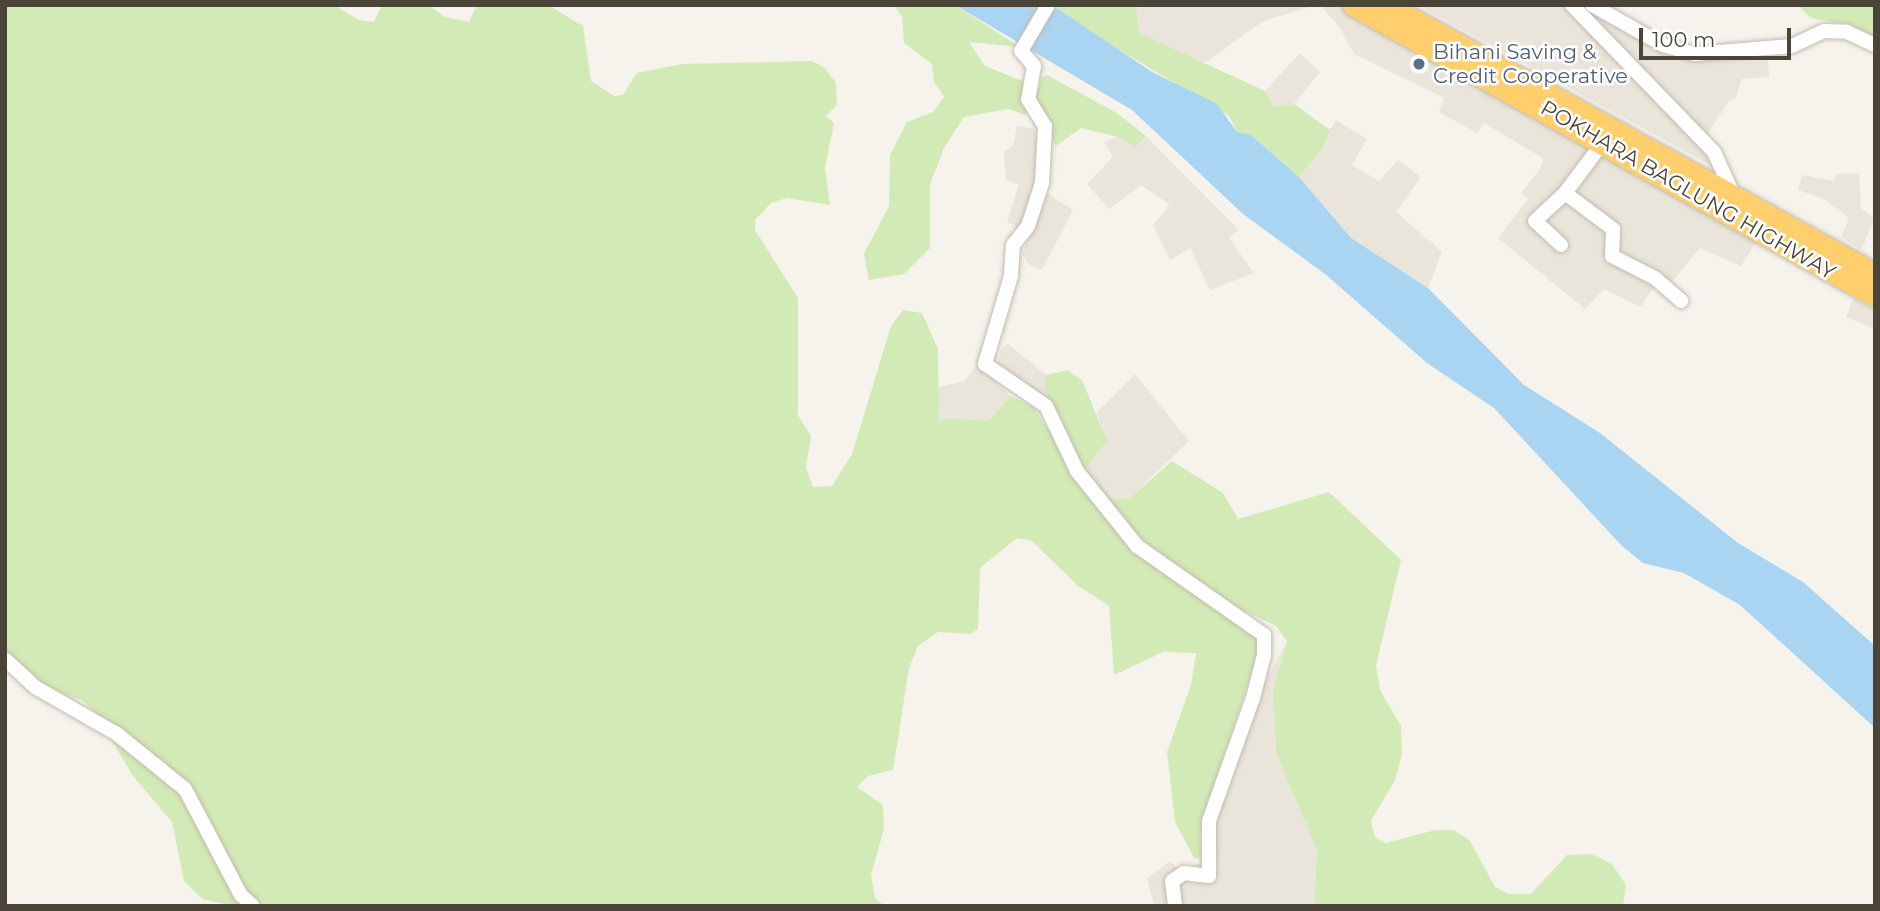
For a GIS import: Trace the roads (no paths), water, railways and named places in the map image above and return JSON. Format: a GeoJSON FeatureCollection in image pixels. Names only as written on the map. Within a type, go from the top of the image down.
{"type":"FeatureCollection","features":[{"type":"Feature","properties":{"kind":"highway","name":"POKHARA BAGLUNG HIGHWAY"},"geometry":{"type":"LineString","coordinates":[[1353,5],[1604,141],[1875,296]]}},
{"type":"Feature","properties":{"kind":"highway","name":"POKHARA BAGLUNG HIGHWAY"},"geometry":{"type":"LineString","coordinates":[[1387,5],[1875,274]]}},
{"type":"Feature","properties":{"kind":"street"},"geometry":{"type":"LineString","coordinates":[[1048,5],[1021,51],[1034,66],[1028,99],[1032,111],[1045,126],[1042,183],[1028,226],[1013,245],[1011,276],[988,343],[985,364],[1046,406],[1077,471],[1137,546],[1264,635],[1264,655],[1253,698],[1209,821],[1209,876],[1185,873],[1172,881],[1175,906]]}},
{"type":"Feature","properties":{"kind":"street"},"geometry":{"type":"LineString","coordinates":[[1572,5],[1714,152],[1733,194]]}},
{"type":"Feature","properties":{"kind":"street"},"geometry":{"type":"LineString","coordinates":[[1592,5],[1662,45],[1695,54],[1793,46],[1824,31],[1847,32],[1875,45]]}},
{"type":"Feature","properties":{"kind":"street"},"geometry":{"type":"LineString","coordinates":[[1561,245],[1535,221],[1565,193],[1604,141]]}},
{"type":"Feature","properties":{"kind":"street"},"geometry":{"type":"LineString","coordinates":[[1565,193],[1613,229],[1612,256],[1654,278],[1681,301]]}},
{"type":"Feature","properties":{"kind":"street"},"geometry":{"type":"LineString","coordinates":[[5,659],[35,687],[117,734],[185,789],[241,895],[253,906]]}},
{"type":"Feature","properties":{"kind":"water"},"geometry":{"type":"Polygon","coordinates":[[[955,5],[1052,5],[1152,72],[1217,104],[1237,132],[1251,135],[1299,177],[1351,238],[1428,288],[1524,385],[1600,433],[1738,543],[1803,582],[1875,646],[1875,728],[1740,605],[1684,573],[1643,563],[1622,546],[1494,408],[1427,363],[1325,274],[1243,214],[1132,110],[955,5]]]}},
{"type":"Feature","properties":{"kind":"place","name":"Bihani Saving & Credit Cooperative"},"geometry":{"type":"Point","coordinates":[1419,64]}}]}
